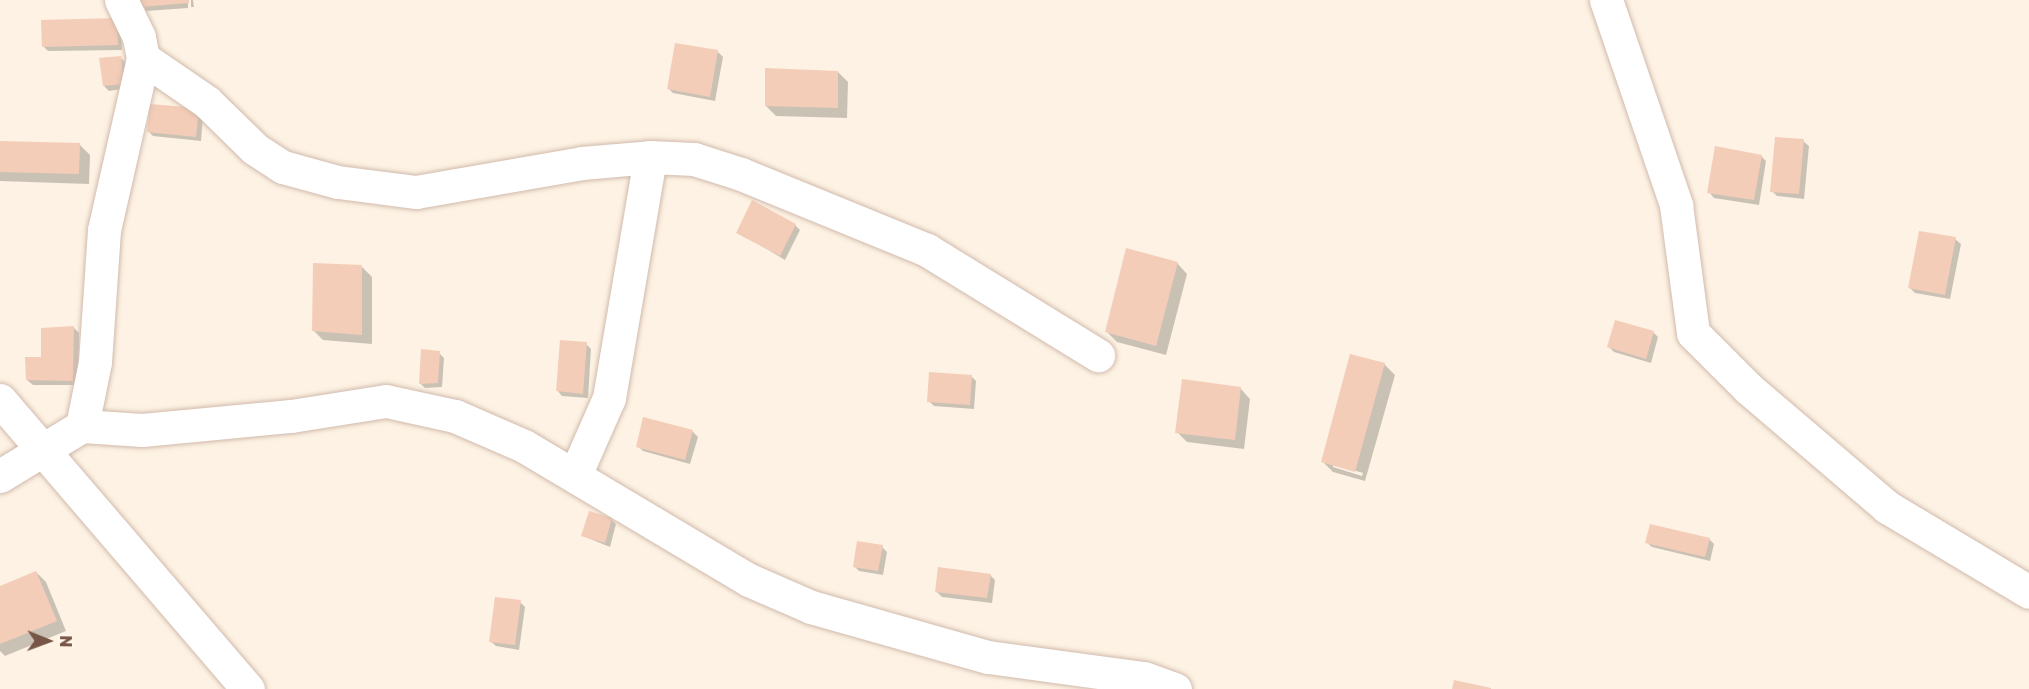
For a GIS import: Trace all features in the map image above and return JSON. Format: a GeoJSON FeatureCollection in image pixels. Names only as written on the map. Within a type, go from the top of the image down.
{"type":"FeatureCollection","features":[{"type":"Feature","properties":{"kind":"street"},"geometry":{"type":"LineString","coordinates":[[82,426],[95,363],[106,219],[143,58],[139,37],[121,0]]}},
{"type":"Feature","properties":{"kind":"street"},"geometry":{"type":"LineString","coordinates":[[1606,0],[1677,205],[1693,333],[1749,389],[1887,507],[2029,592]]}},
{"type":"Feature","properties":{"kind":"street"},"geometry":{"type":"LineString","coordinates":[[143,58],[207,102],[255,149],[283,166],[338,182],[416,192],[582,163],[650,157],[694,159],[741,174],[927,250],[1098,355]]}},
{"type":"Feature","properties":{"kind":"street"},"geometry":{"type":"LineString","coordinates":[[575,475],[609,398],[650,157]]}},
{"type":"Feature","properties":{"kind":"street"},"geometry":{"type":"LineString","coordinates":[[0,400],[248,689]]}},
{"type":"Feature","properties":{"kind":"street"},"geometry":{"type":"LineString","coordinates":[[0,476],[45,451],[82,426],[142,430],[291,416],[386,401],[455,416],[524,446],[749,580],[811,608],[988,657],[1144,678],[1175,689]]}},
{"type":"Feature","properties":{"kind":"building"},"geometry":{"type":"Polygon","coordinates":[[[139,0],[189,0],[189,3],[140,7],[139,0]]]}},
{"type":"Feature","properties":{"kind":"building"},"geometry":{"type":"Polygon","coordinates":[[[117,18],[118,45],[42,47],[41,20],[117,18]]]}},
{"type":"Feature","properties":{"kind":"building"},"geometry":{"type":"Polygon","coordinates":[[[675,43],[718,50],[710,97],[667,89],[675,43]]]}},
{"type":"Feature","properties":{"kind":"building"},"geometry":{"type":"Polygon","coordinates":[[[121,56],[124,84],[103,86],[99,58],[121,56]]]}},
{"type":"Feature","properties":{"kind":"building"},"geometry":{"type":"Polygon","coordinates":[[[765,68],[838,71],[838,108],[765,106],[765,68]]]}},
{"type":"Feature","properties":{"kind":"building"},"geometry":{"type":"Polygon","coordinates":[[[150,104],[199,108],[196,137],[147,132],[150,104]]]}},
{"type":"Feature","properties":{"kind":"building"},"geometry":{"type":"Polygon","coordinates":[[[1775,137],[1804,139],[1799,194],[1770,192],[1775,137]]]}},
{"type":"Feature","properties":{"kind":"building"},"geometry":{"type":"Polygon","coordinates":[[[0,141],[80,143],[79,174],[0,172],[0,141]]]}},
{"type":"Feature","properties":{"kind":"building"},"geometry":{"type":"Polygon","coordinates":[[[1715,146],[1762,155],[1754,200],[1707,193],[1715,146]]]}},
{"type":"Feature","properties":{"kind":"building"},"geometry":{"type":"Polygon","coordinates":[[[752,200],[796,224],[780,256],[736,233],[752,200]]]}},
{"type":"Feature","properties":{"kind":"building"},"geometry":{"type":"Polygon","coordinates":[[[1919,231],[1956,237],[1945,295],[1908,288],[1919,231]]]}},
{"type":"Feature","properties":{"kind":"building"},"geometry":{"type":"Polygon","coordinates":[[[1126,248],[1178,262],[1156,346],[1105,332],[1126,248]]]}},
{"type":"Feature","properties":{"kind":"building"},"geometry":{"type":"Polygon","coordinates":[[[313,263],[362,265],[362,335],[312,331],[313,263]]]}},
{"type":"Feature","properties":{"kind":"building"},"geometry":{"type":"Polygon","coordinates":[[[1615,320],[1654,331],[1646,359],[1607,347],[1615,320]]]}},
{"type":"Feature","properties":{"kind":"building"},"geometry":{"type":"Polygon","coordinates":[[[74,326],[73,381],[26,380],[25,357],[41,357],[41,328],[74,326]]]}},
{"type":"Feature","properties":{"kind":"building"},"geometry":{"type":"Polygon","coordinates":[[[560,340],[587,342],[583,394],[556,391],[560,340]]]}},
{"type":"Feature","properties":{"kind":"building"},"geometry":{"type":"Polygon","coordinates":[[[421,349],[440,351],[438,383],[419,384],[421,349]]]}},
{"type":"Feature","properties":{"kind":"building"},"geometry":{"type":"Polygon","coordinates":[[[1350,354],[1385,363],[1355,472],[1321,462],[1350,354]]]}},
{"type":"Feature","properties":{"kind":"building"},"geometry":{"type":"Polygon","coordinates":[[[929,372],[972,375],[970,405],[927,402],[929,372]]]}},
{"type":"Feature","properties":{"kind":"building"},"geometry":{"type":"Polygon","coordinates":[[[1182,379],[1241,387],[1235,440],[1175,433],[1182,379]]]}},
{"type":"Feature","properties":{"kind":"building"},"geometry":{"type":"Polygon","coordinates":[[[643,417],[693,430],[685,460],[636,447],[643,417]]]}},
{"type":"Feature","properties":{"kind":"building"},"geometry":{"type":"Polygon","coordinates":[[[589,511],[612,518],[605,543],[581,536],[589,511]]]}},
{"type":"Feature","properties":{"kind":"building"},"geometry":{"type":"Polygon","coordinates":[[[1650,524],[1710,538],[1705,557],[1645,543],[1650,524]]]}},
{"type":"Feature","properties":{"kind":"building"},"geometry":{"type":"Polygon","coordinates":[[[857,541],[883,545],[878,571],[853,567],[857,541]]]}},
{"type":"Feature","properties":{"kind":"building"},"geometry":{"type":"Polygon","coordinates":[[[938,567],[991,574],[987,598],[935,592],[938,567]]]}},
{"type":"Feature","properties":{"kind":"building"},"geometry":{"type":"Polygon","coordinates":[[[36,571],[57,621],[0,644],[0,586],[36,571]]]}},
{"type":"Feature","properties":{"kind":"building"},"geometry":{"type":"Polygon","coordinates":[[[495,597],[521,600],[515,645],[489,642],[495,597]]]}},
{"type":"Feature","properties":{"kind":"building"},"geometry":{"type":"Polygon","coordinates":[[[1454,680],[1491,688],[1491,689],[1452,689],[1454,680]]]}}]}
